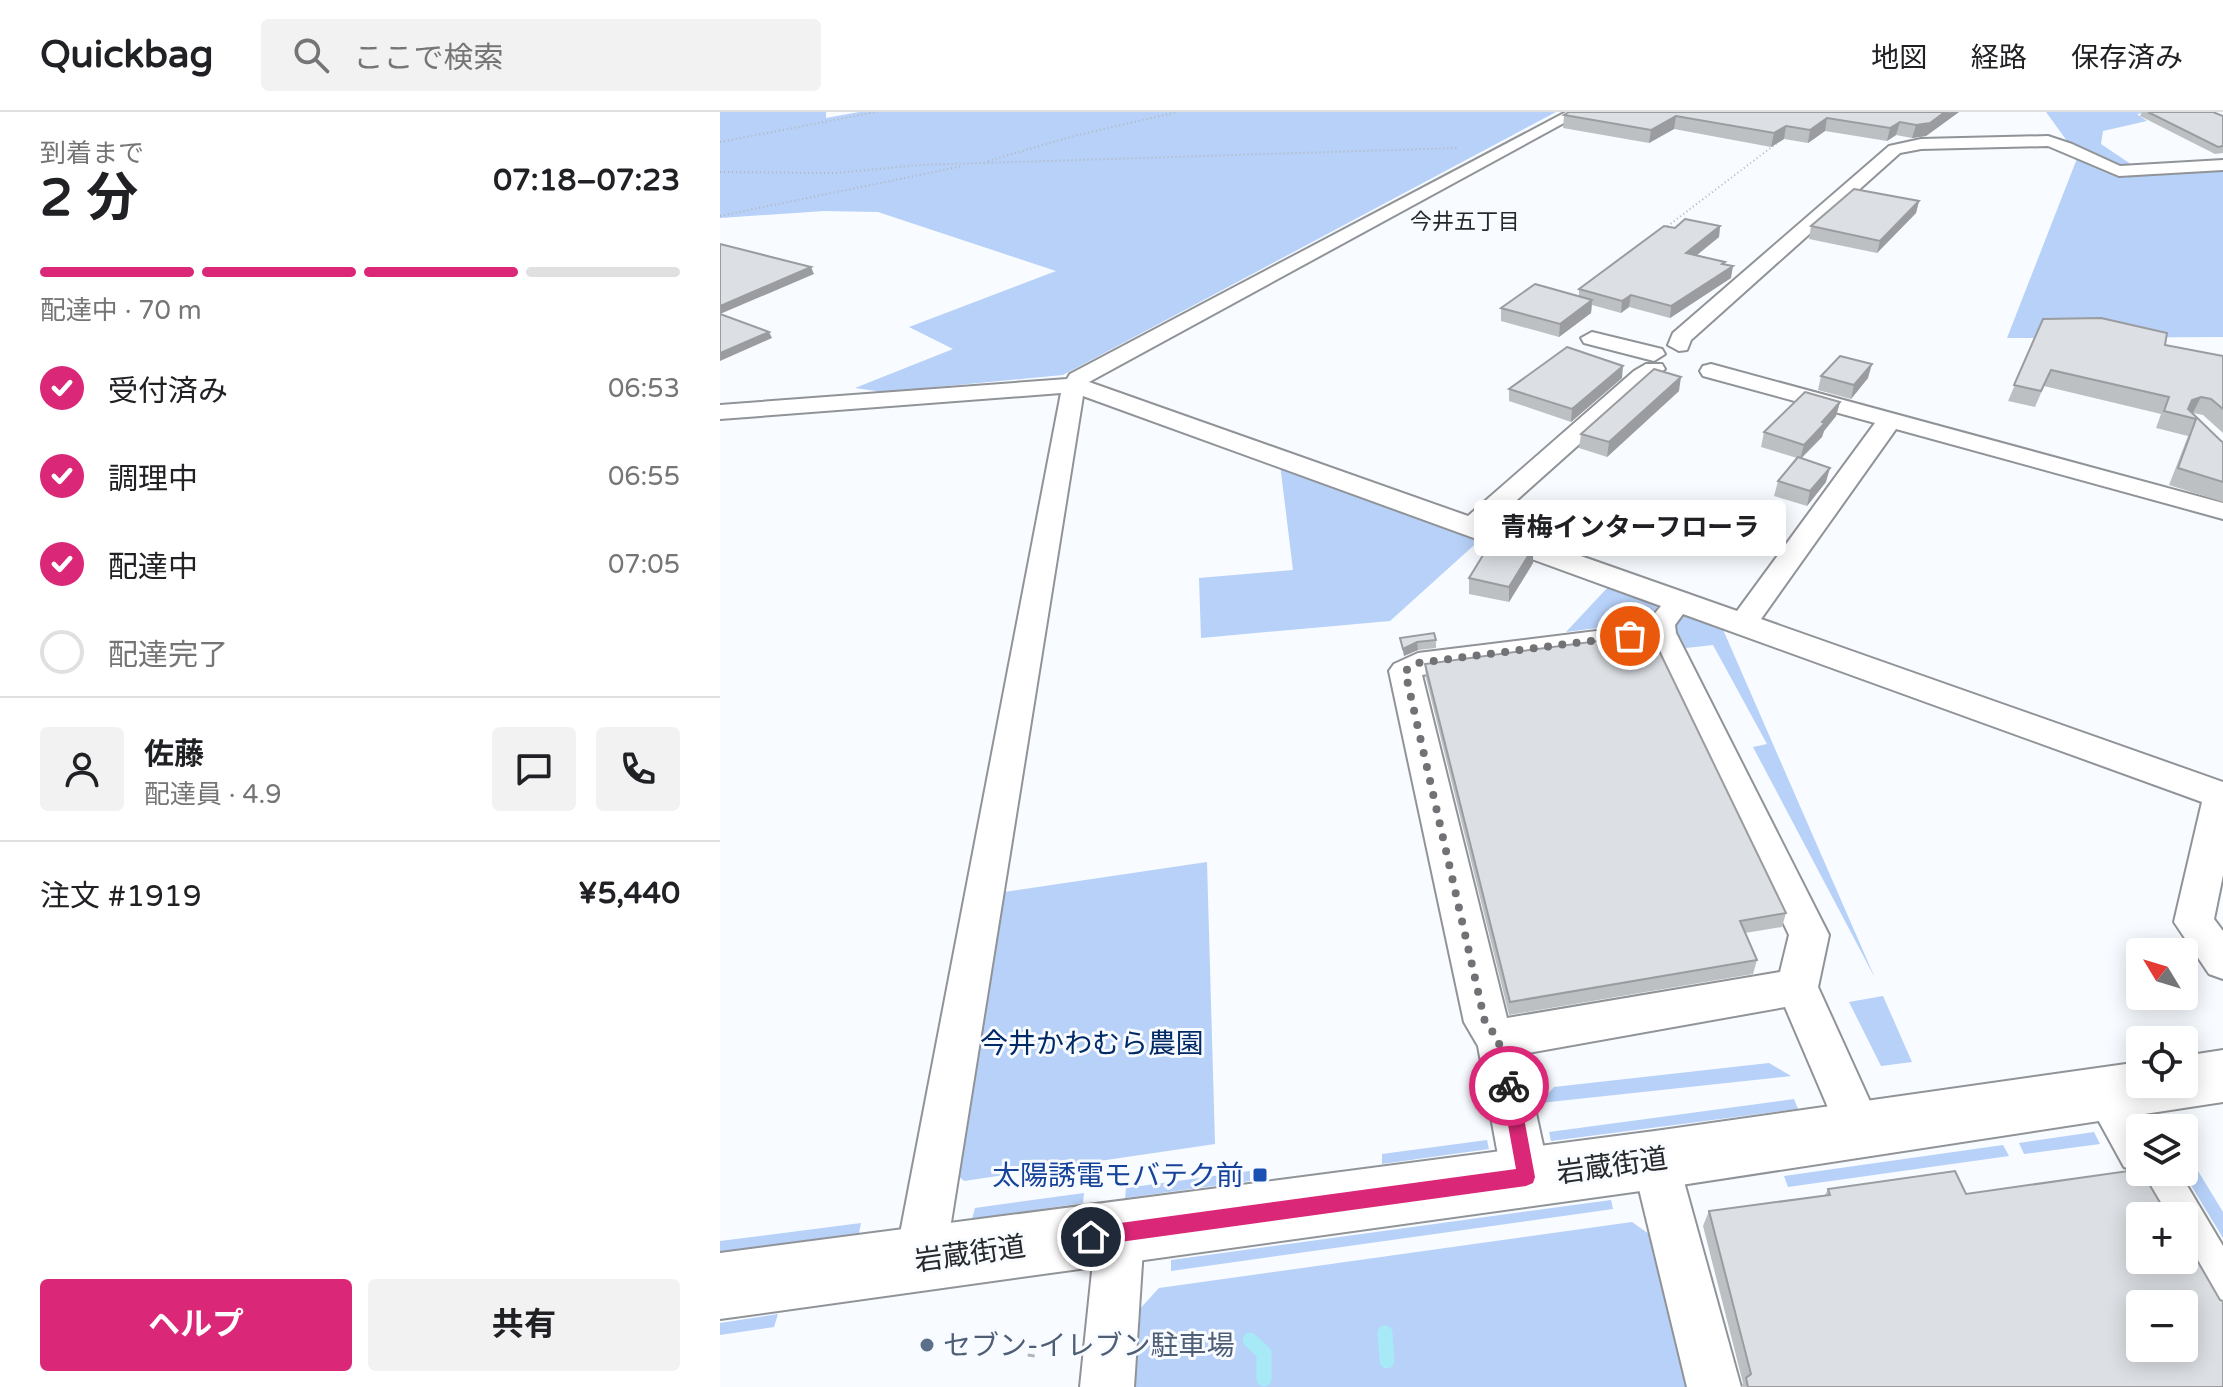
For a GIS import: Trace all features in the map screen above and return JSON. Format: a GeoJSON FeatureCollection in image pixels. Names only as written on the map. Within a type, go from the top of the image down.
{"type":"FeatureCollection","features":[{"type":"Feature","properties":{"kind":"main road"},"geometry":{"type":"LineString","coordinates":[[2198,1080],[2223,1076]]}},
{"type":"Feature","properties":{"kind":"main road","name":"岩蔵街道"},"geometry":{"type":"LineString","coordinates":[[720,1286],[1655,1160],[2126,1091]]}},
{"type":"Feature","properties":{"kind":"street"},"geometry":{"type":"LineString","coordinates":[[920,1260],[1078,379],[1577,112]]}},
{"type":"Feature","properties":{"kind":"street"},"geometry":{"type":"LineString","coordinates":[[1678,369],[1681,338],[1895,149],[1921,144],[2048,141],[2065,144],[2119,171],[2223,165]]}},
{"type":"Feature","properties":{"kind":"street"},"geometry":{"type":"LineString","coordinates":[[1592,338],[1678,369],[1890,420],[2223,511]]}},
{"type":"Feature","properties":{"kind":"street"},"geometry":{"type":"LineString","coordinates":[[1472,526],[1642,376],[1710,360],[1679,345]]}},
{"type":"Feature","properties":{"kind":"street"},"geometry":{"type":"LineString","coordinates":[[720,412],[1075,385],[2222,796],[2194,922],[2223,962]]}},
{"type":"Feature","properties":{"kind":"street"},"geometry":{"type":"LineString","coordinates":[[1743,623],[1890,420]]}},
{"type":"Feature","properties":{"kind":"street"},"geometry":{"type":"LineString","coordinates":[[1679,601],[1660,624],[1661,633],[1809,935],[1797,987],[1860,1130]]}},
{"type":"Feature","properties":{"kind":"street"},"geometry":{"type":"LineString","coordinates":[[1526,1177],[1498,1039],[1485,1022],[1405,671],[1418,663],[1661,633]]}},
{"type":"Feature","properties":{"kind":"street"},"geometry":{"type":"LineString","coordinates":[[1498,1039],[1797,987]]}},
{"type":"Feature","properties":{"kind":"street"},"geometry":{"type":"LineString","coordinates":[[2106,1094],[2126,1128]]}},
{"type":"Feature","properties":{"kind":"street"},"geometry":{"type":"LineString","coordinates":[[1655,1160],[1714,1387]]}},
{"type":"Feature","properties":{"kind":"street"},"geometry":{"type":"LineString","coordinates":[[1107,1387],[1120,1233]]}},
{"type":"Feature","properties":{"kind":"street"},"geometry":{"type":"LineString","coordinates":[[2198,1251],[2223,1294]]}},
{"type":"Feature","properties":{"kind":"path"},"geometry":{"type":"LineString","coordinates":[[720,142],[876,112]]}},
{"type":"Feature","properties":{"kind":"path"},"geometry":{"type":"LineString","coordinates":[[720,216],[979,163],[1074,136],[1177,112]]}},
{"type":"Feature","properties":{"kind":"path"},"geometry":{"type":"LineString","coordinates":[[1659,232],[1784,137],[1774,136]]}},
{"type":"Feature","properties":{"kind":"path"},"geometry":{"type":"LineString","coordinates":[[720,172],[836,173],[919,165],[1459,148],[1501,154]]}},
{"type":"Feature","properties":{"kind":"path"},"geometry":{"type":"LineString","coordinates":[[1031,1357],[1033,1340]]}},
{"type":"Feature","properties":{"kind":"green space"},"geometry":{"type":"Polygon","coordinates":[[[720,112],[826,112],[826,118],[859,112],[1556,112],[1063,375],[883,392],[855,388],[953,349],[909,327],[1056,271],[878,212],[824,211],[720,218],[720,112]]]}},
{"type":"Feature","properties":{"kind":"green space"},"geometry":{"type":"Polygon","coordinates":[[[2046,112],[2152,112],[2137,114],[2147,121],[2103,131],[2101,144],[2147,175],[2223,169],[2223,337],[2007,338],[2078,156],[2046,112]]]}},
{"type":"Feature","properties":{"kind":"green space"},"geometry":{"type":"Polygon","coordinates":[[[1280,464],[1482,538],[1390,621],[1201,638],[1199,578],[1293,570],[1280,464]]]}},
{"type":"Feature","properties":{"kind":"green space"},"geometry":{"type":"Polygon","coordinates":[[[1610,585],[1661,603],[1644,622],[1566,632],[1610,585]]]}},
{"type":"Feature","properties":{"kind":"green space"},"geometry":{"type":"Polygon","coordinates":[[[1684,613],[1721,625],[1875,978],[1753,747],[1767,744],[1713,645],[1686,648],[1674,626],[1684,613]]]}},
{"type":"Feature","properties":{"kind":"green space","name":"今井かわむら農園"},"geometry":{"type":"Polygon","coordinates":[[[1207,862],[1215,1144],[964,1181],[951,1169],[997,893],[1207,862]]]}},
{"type":"Feature","properties":{"kind":"green space"},"geometry":{"type":"Polygon","coordinates":[[[1883,996],[1912,1062],[1881,1066],[1849,1002],[1883,996]]]}},
{"type":"Feature","properties":{"kind":"green space"},"geometry":{"type":"Polygon","coordinates":[[[1769,1063],[1791,1076],[1540,1103],[1554,1087],[1769,1063]]]}},
{"type":"Feature","properties":{"kind":"green space"},"geometry":{"type":"Polygon","coordinates":[[[1794,1099],[1798,1109],[1551,1141],[1549,1132],[1794,1099]]]}},
{"type":"Feature","properties":{"kind":"green space"},"geometry":{"type":"Polygon","coordinates":[[[2094,1132],[2100,1144],[2024,1154],[2019,1143],[2094,1132]]]}},
{"type":"Feature","properties":{"kind":"green space"},"geometry":{"type":"Polygon","coordinates":[[[1487,1140],[1489,1149],[1382,1164],[1382,1154],[1487,1140]]]}},
{"type":"Feature","properties":{"kind":"green space"},"geometry":{"type":"Polygon","coordinates":[[[2003,1145],[2009,1156],[1788,1187],[1784,1176],[2003,1145]]]}},
{"type":"Feature","properties":{"kind":"green space"},"geometry":{"type":"Polygon","coordinates":[[[1250,1171],[1250,1181],[1125,1198],[1126,1188],[1250,1171]]]}},
{"type":"Feature","properties":{"kind":"green space"},"geometry":{"type":"Polygon","coordinates":[[[2198,1171],[2223,1212],[2223,1238],[2191,1186],[2198,1186],[2198,1171]]]}},
{"type":"Feature","properties":{"kind":"green space"},"geometry":{"type":"Polygon","coordinates":[[[1084,1193],[1083,1203],[972,1219],[975,1208],[1084,1193]]]}},
{"type":"Feature","properties":{"kind":"green space"},"geometry":{"type":"Polygon","coordinates":[[[1611,1200],[1613,1209],[1171,1271],[1171,1260],[1611,1200]]]}},
{"type":"Feature","properties":{"kind":"green space"},"geometry":{"type":"Polygon","coordinates":[[[1632,1222],[1656,1239],[1692,1387],[1130,1387],[1136,1313],[1159,1288],[1632,1222]]]}},
{"type":"Feature","properties":{"kind":"green space"},"geometry":{"type":"Polygon","coordinates":[[[861,1223],[859,1233],[720,1252],[720,1241],[861,1223]]]}},
{"type":"Feature","properties":{"kind":"green space"},"geometry":{"type":"Polygon","coordinates":[[[778,1314],[774,1327],[720,1335],[720,1323],[778,1314]]]}},
{"type":"Feature","properties":{"kind":"building"},"geometry":{"type":"Polygon","coordinates":[[[1569,112],[1945,112],[1930,123],[1916,125],[1900,122],[1890,128],[1827,118],[1810,130],[1786,126],[1774,133],[1676,116],[1651,130],[1564,115],[1569,112]]]}},
{"type":"Feature","properties":{"kind":"building"},"geometry":{"type":"Polygon","coordinates":[[[2148,112],[2213,112],[2223,116],[2223,146],[2218,147],[2148,112]]]}},
{"type":"Feature","properties":{"kind":"building"},"geometry":{"type":"Polygon","coordinates":[[[1854,189],[1919,201],[1880,241],[1811,226],[1854,189]]]}},
{"type":"Feature","properties":{"kind":"building"},"geometry":{"type":"Polygon","coordinates":[[[1685,219],[1720,226],[1686,253],[1733,266],[1671,306],[1631,295],[1622,301],[1579,289],[1664,226],[1675,228],[1685,219]]]}},
{"type":"Feature","properties":{"kind":"building"},"geometry":{"type":"Polygon","coordinates":[[[720,244],[811,267],[720,306],[720,244]]]}},
{"type":"Feature","properties":{"kind":"building"},"geometry":{"type":"Polygon","coordinates":[[[1535,284],[1592,300],[1560,324],[1501,308],[1535,284]]]}},
{"type":"Feature","properties":{"kind":"building"},"geometry":{"type":"Polygon","coordinates":[[[720,314],[769,332],[720,353],[720,314]]]}},
{"type":"Feature","properties":{"kind":"building"},"geometry":{"type":"Polygon","coordinates":[[[2101,318],[2167,333],[2165,345],[2223,356],[2223,409],[2211,399],[2201,397],[2192,400],[2188,409],[2223,442],[2223,482],[2178,468],[2196,419],[2164,411],[2169,397],[2051,370],[2041,391],[2014,385],[2043,319],[2101,318]]]}},
{"type":"Feature","properties":{"kind":"building"},"geometry":{"type":"Polygon","coordinates":[[[1567,347],[1623,366],[1572,409],[1509,389],[1567,347]]]}},
{"type":"Feature","properties":{"kind":"building"},"geometry":{"type":"Polygon","coordinates":[[[1840,356],[1872,364],[1854,385],[1821,376],[1840,356]]]}},
{"type":"Feature","properties":{"kind":"building"},"geometry":{"type":"Polygon","coordinates":[[[1654,369],[1681,377],[1609,442],[1581,434],[1654,369]]]}},
{"type":"Feature","properties":{"kind":"building"},"geometry":{"type":"Polygon","coordinates":[[[1805,392],[1840,402],[1804,445],[1764,432],[1805,392]]]}},
{"type":"Feature","properties":{"kind":"building"},"geometry":{"type":"Polygon","coordinates":[[[1798,457],[1830,468],[1810,491],[1778,481],[1798,457]]]}},
{"type":"Feature","properties":{"kind":"building"},"geometry":{"type":"Polygon","coordinates":[[[1496,534],[1533,548],[1509,587],[1469,578],[1496,534]]]}},
{"type":"Feature","properties":{"kind":"building"},"geometry":{"type":"Polygon","coordinates":[[[1434,633],[1436,640],[1417,642],[1403,649],[1400,638],[1434,633]]]}},
{"type":"Feature","properties":{"kind":"building"},"geometry":{"type":"Polygon","coordinates":[[[1651,634],[1786,913],[1740,921],[1757,960],[1510,1002],[1425,664],[1651,634]]]}},
{"type":"Feature","properties":{"kind":"building"},"geometry":{"type":"Polygon","coordinates":[[[1955,1171],[1966,1194],[2126,1171],[2126,1186],[2150,1186],[2160,1202],[2126,1202],[2126,1274],[2198,1274],[2198,1262],[2223,1301],[2223,1387],[1748,1387],[1746,1378],[1751,1374],[1709,1211],[1830,1195],[1828,1189],[1955,1171]]]}},
{"type":"Feature","properties":{"kind":"waterway"},"geometry":{"type":"LineString","coordinates":[[1385,1333],[1387,1361]]}},
{"type":"Feature","properties":{"kind":"waterway"},"geometry":{"type":"LineString","coordinates":[[1250,1340],[1264,1353],[1264,1379]]}},
{"type":"Feature","properties":{"kind":"way so far"},"geometry":{"type":"LineString","coordinates":[[1509,1086],[1498,1039],[1485,1022],[1405,671],[1418,663],[1630,636]]}},
{"type":"Feature","properties":{"kind":"place","name":"青梅インターフローラ"},"geometry":{"type":"Point","coordinates":[1630,636]}},
{"type":"Feature","properties":{"kind":"place","name":"太陽誘電モバテク前"},"geometry":{"type":"Point","coordinates":[1260,1175]}},
{"type":"Feature","properties":{"kind":"place","name":"セブン-イレブン駐車場"},"geometry":{"type":"Point","coordinates":[927,1345]}},
{"type":"Feature","properties":{"kind":"district","name":"今井五丁目"},"geometry":{"type":"Point","coordinates":[1465,221]}},
{"type":"Feature","properties":{"kind":"route"},"geometry":{"type":"LineString","coordinates":[[1091,1237],[1526,1177],[1509,1086]]}}]}
